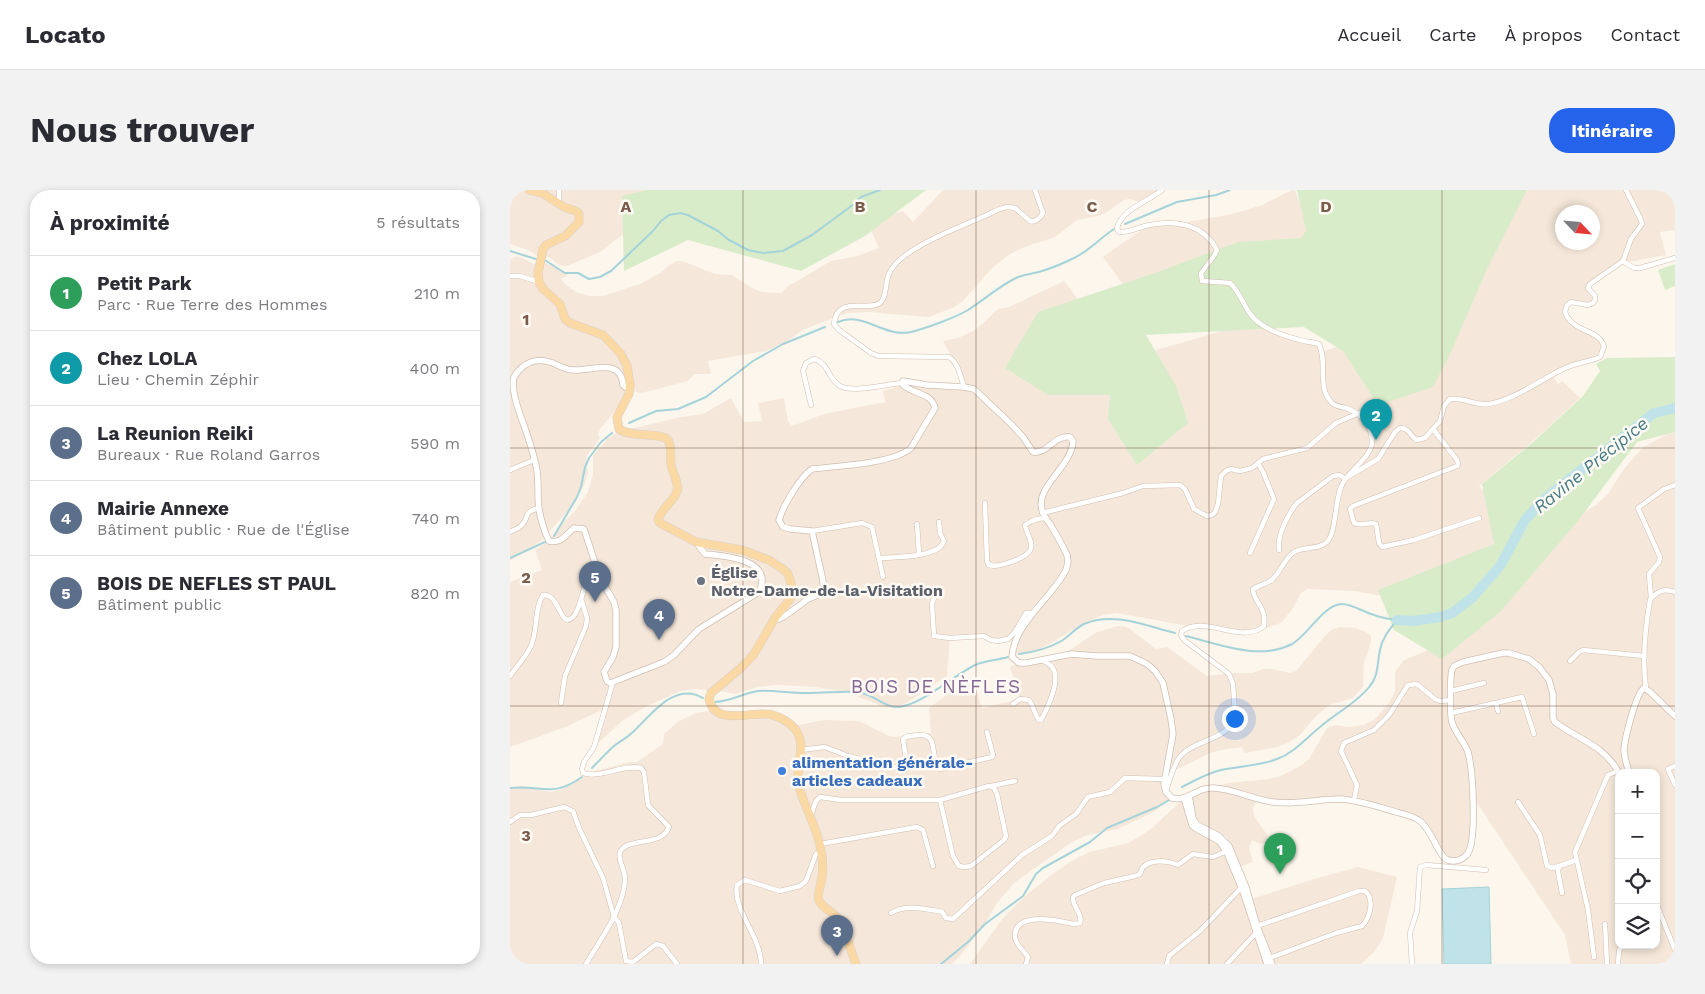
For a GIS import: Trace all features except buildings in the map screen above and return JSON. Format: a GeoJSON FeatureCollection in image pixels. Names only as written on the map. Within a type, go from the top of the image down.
{"type":"FeatureCollection","features":[{"type":"Feature","properties":{"kind":"main road"},"geometry":{"type":"LineString","coordinates":[[529,190],[542,193],[579,214],[579,222],[565,236],[543,249],[538,273],[539,282],[543,289],[560,304],[565,319],[570,323],[603,335],[621,354],[628,372],[630,390],[618,417],[619,429],[630,434],[663,436],[670,442],[672,466],[678,489],[676,495],[659,515],[658,520],[660,523],[696,542],[752,553],[769,560],[788,574],[793,590],[790,599],[775,618],[754,654],[742,667],[711,693],[709,699],[714,710],[720,714],[734,716],[766,713],[782,719],[793,726],[798,734],[801,750],[797,772],[799,787],[811,815],[821,848],[822,878],[818,897],[824,908],[837,917],[856,964]]}},
{"type":"Feature","properties":{"kind":"street"},"geometry":{"type":"LineString","coordinates":[[558,203],[559,190]]}},
{"type":"Feature","properties":{"kind":"street"},"geometry":{"type":"LineString","coordinates":[[964,387],[954,360],[949,357],[889,357],[871,353],[839,330],[834,324],[836,314],[840,310],[857,305],[876,305],[882,302],[887,277],[898,261],[918,247],[970,222],[1009,206],[1015,208],[1030,221],[1033,222],[1039,219],[1043,213],[1035,190]]}},
{"type":"Feature","properties":{"kind":"street"},"geometry":{"type":"LineString","coordinates":[[1162,190],[1122,219],[1117,228],[1119,232],[1124,233],[1147,226],[1175,222],[1196,228],[1204,234],[1214,243],[1217,250],[1201,273],[1202,281],[1230,282],[1236,288],[1252,316],[1259,322],[1271,329],[1300,340],[1318,344],[1322,350],[1323,383],[1329,399],[1333,404],[1359,413],[1368,425],[1372,442],[1367,456],[1345,479],[1340,488],[1332,533],[1328,541],[1323,545],[1294,552],[1269,582],[1253,589],[1253,593],[1266,619],[1264,626],[1259,631],[1250,633],[1209,627],[1194,627],[1182,631],[1181,636],[1184,640],[1229,674],[1233,684],[1235,717],[1228,729],[1221,735],[1186,751],[1180,758],[1166,792]]}},
{"type":"Feature","properties":{"kind":"street"},"geometry":{"type":"LineString","coordinates":[[1345,479],[1378,459],[1395,432],[1400,428],[1405,428],[1414,438],[1420,440],[1425,438],[1440,421],[1446,402],[1450,398],[1457,398],[1476,404],[1489,404],[1502,400],[1565,368],[1600,357],[1604,348],[1603,343],[1595,334],[1572,323],[1565,312],[1567,305],[1571,302],[1593,303],[1595,296],[1588,288],[1590,284],[1623,261],[1631,239],[1642,224],[1642,220],[1626,190]]}},
{"type":"Feature","properties":{"kind":"street"},"geometry":{"type":"LineString","coordinates":[[1623,261],[1634,268],[1640,268],[1675,258]]}},
{"type":"Feature","properties":{"kind":"street"},"geometry":{"type":"LineString","coordinates":[[510,276],[520,276],[539,282]]}},
{"type":"Feature","properties":{"kind":"street"},"geometry":{"type":"LineString","coordinates":[[811,405],[803,372],[806,363],[814,359],[823,363],[839,386],[844,387],[868,388],[908,381],[927,385],[974,389],[993,405],[1023,437],[1033,452],[1043,451],[1059,438],[1070,437],[1073,441],[1073,446],[1065,464],[1041,499],[1044,515],[1067,555],[1068,562],[1064,576],[1033,614],[1015,644],[1012,657],[1019,663],[1071,654],[1130,656],[1147,664],[1163,683],[1173,734],[1164,780],[1166,792],[1172,798],[1186,797],[1200,789],[1225,788],[1270,802],[1288,804],[1337,799],[1354,800],[1411,816],[1422,822],[1433,837],[1443,858],[1455,861],[1467,855],[1471,841],[1472,777],[1465,745],[1452,722],[1452,670],[1454,666],[1463,662],[1508,653],[1529,659],[1540,667],[1552,686],[1553,718],[1555,722],[1602,750],[1614,763],[1617,769]]}},
{"type":"Feature","properties":{"kind":"street"},"geometry":{"type":"LineString","coordinates":[[630,390],[623,385],[623,378],[617,370],[603,366],[568,370],[551,362],[538,360],[527,363],[518,370],[510,383],[512,403],[527,434],[537,471],[539,508],[544,531],[549,542],[556,543],[562,540],[574,528],[584,529],[599,574],[614,602],[616,610],[616,647],[613,657],[604,672],[607,681],[610,683],[664,662],[674,655],[699,629],[759,592],[762,580],[754,566],[742,559],[705,554],[696,542]]}},
{"type":"Feature","properties":{"kind":"street"},"geometry":{"type":"LineString","coordinates":[[883,577],[875,532],[868,524],[862,523],[812,532],[783,527],[779,520],[806,473],[812,469],[898,456],[911,448],[935,408],[934,402],[929,397],[908,389],[902,383]]}},
{"type":"Feature","properties":{"kind":"street"},"geometry":{"type":"LineString","coordinates":[[985,503],[987,561],[989,565],[994,566],[999,566],[1030,552],[1032,543],[1026,525],[1030,521],[1044,515],[1143,486],[1180,484],[1186,489],[1194,509],[1207,516],[1212,515],[1218,504],[1221,476],[1226,471],[1231,469],[1240,471],[1252,468],[1263,459],[1307,448],[1314,444],[1336,423],[1359,413]]}},
{"type":"Feature","properties":{"kind":"street"},"geometry":{"type":"LineString","coordinates":[[1433,429],[1457,460],[1458,464],[1353,506],[1350,509],[1354,523],[1357,525],[1372,522],[1376,524],[1379,543],[1382,546],[1414,540],[1479,518]]}},
{"type":"Feature","properties":{"kind":"street"},"geometry":{"type":"LineString","coordinates":[[510,470],[534,460]]}},
{"type":"Feature","properties":{"kind":"street"},"geometry":{"type":"LineString","coordinates":[[1250,553],[1274,499],[1258,463]]}},
{"type":"Feature","properties":{"kind":"street"},"geometry":{"type":"LineString","coordinates":[[1279,550],[1279,540],[1297,503],[1333,476],[1340,475],[1345,479]]}},
{"type":"Feature","properties":{"kind":"street"},"geometry":{"type":"LineString","coordinates":[[1675,485],[1664,489],[1638,508],[1660,557],[1659,562],[1649,574],[1651,598],[1648,609],[1644,656],[1646,689],[1675,716]]}},
{"type":"Feature","properties":{"kind":"street"},"geometry":{"type":"LineString","coordinates":[[510,532],[522,525],[530,510],[539,508]]}},
{"type":"Feature","properties":{"kind":"street"},"geometry":{"type":"LineString","coordinates":[[880,558],[932,553],[944,541],[940,533],[939,522]]}},
{"type":"Feature","properties":{"kind":"street"},"geometry":{"type":"LineString","coordinates":[[917,524],[920,554]]}},
{"type":"Feature","properties":{"kind":"street"},"geometry":{"type":"LineString","coordinates":[[775,618],[785,616],[824,590],[812,532]]}},
{"type":"Feature","properties":{"kind":"street"},"geometry":{"type":"LineString","coordinates":[[510,676],[531,646],[536,630],[540,600],[543,595],[548,594],[553,598],[561,614],[565,618],[570,619],[574,617],[588,579],[599,574]]}},
{"type":"Feature","properties":{"kind":"street"},"geometry":{"type":"LineString","coordinates":[[1651,598],[1655,593],[1663,590],[1675,592]]}},
{"type":"Feature","properties":{"kind":"street"},"geometry":{"type":"LineString","coordinates":[[935,595],[932,604],[934,636],[950,638],[984,636],[998,641],[1008,639],[1015,632],[1026,613],[1033,614]]}},
{"type":"Feature","properties":{"kind":"street"},"geometry":{"type":"LineString","coordinates":[[561,703],[565,676],[586,626],[581,598]]}},
{"type":"Feature","properties":{"kind":"street"},"geometry":{"type":"LineString","coordinates":[[1570,662],[1583,650],[1644,656]]}},
{"type":"Feature","properties":{"kind":"street"},"geometry":{"type":"LineString","coordinates":[[1012,704],[1020,699],[1029,700],[1032,703],[1036,716],[1041,720],[1053,694],[1055,673],[1052,667],[1042,660]]}},
{"type":"Feature","properties":{"kind":"street"},"geometry":{"type":"LineString","coordinates":[[586,964],[614,917],[625,880],[619,855],[620,851],[626,846],[661,837],[668,831],[669,827],[648,804],[646,779],[641,768],[626,768],[593,774],[583,773],[584,762],[594,747],[613,682]]}},
{"type":"Feature","properties":{"kind":"street"},"geometry":{"type":"LineString","coordinates":[[1451,691],[1484,683]]}},
{"type":"Feature","properties":{"kind":"street"},"geometry":{"type":"LineString","coordinates":[[1354,800],[1357,785],[1341,751],[1344,743],[1374,730],[1389,715],[1408,685],[1417,684],[1440,701],[1452,700]]}},
{"type":"Feature","properties":{"kind":"street"},"geometry":{"type":"LineString","coordinates":[[1629,769],[1624,750],[1637,696],[1640,691],[1644,688],[1646,689]]}},
{"type":"Feature","properties":{"kind":"street"},"geometry":{"type":"LineString","coordinates":[[1451,713],[1522,697],[1534,734]]}},
{"type":"Feature","properties":{"kind":"street"},"geometry":{"type":"LineString","coordinates":[[1496,703],[1498,711]]}},
{"type":"Feature","properties":{"kind":"street"},"geometry":{"type":"LineString","coordinates":[[801,750],[825,747],[848,756],[902,769],[906,768],[907,765],[903,738],[905,736],[923,735],[928,736],[932,740],[937,766],[940,769],[992,757],[987,732]]}},
{"type":"Feature","properties":{"kind":"street"},"geometry":{"type":"LineString","coordinates":[[1675,766],[1668,770],[1675,785]]}},
{"type":"Feature","properties":{"kind":"street"},"geometry":{"type":"LineString","coordinates":[[1594,957],[1588,910],[1575,852],[1608,776],[1615,773]]}},
{"type":"Feature","properties":{"kind":"street"},"geometry":{"type":"LineString","coordinates":[[891,913],[910,907],[939,911],[946,918],[953,920],[1022,855],[1048,839],[1059,826],[1076,814],[1088,797],[1110,792],[1125,778],[1164,780]]}},
{"type":"Feature","properties":{"kind":"street"},"geometry":{"type":"LineString","coordinates":[[811,815],[816,801],[820,797],[841,800],[940,800],[989,786],[1015,781]]}},
{"type":"Feature","properties":{"kind":"street"},"geometry":{"type":"LineString","coordinates":[[940,800],[953,856],[959,866],[971,866],[1001,843],[1006,836],[997,794],[994,788],[989,786]]}},
{"type":"Feature","properties":{"kind":"street"},"geometry":{"type":"LineString","coordinates":[[1186,797],[1196,824],[1224,840],[1244,888],[1256,929],[1270,962],[1336,933],[1362,926],[1368,917],[1371,900],[1365,891],[1359,892],[1256,929],[1227,964]]}},
{"type":"Feature","properties":{"kind":"street"},"geometry":{"type":"LineString","coordinates":[[1518,802],[1540,835],[1547,866],[1559,867],[1577,860]]}},
{"type":"Feature","properties":{"kind":"street"},"geometry":{"type":"LineString","coordinates":[[510,822],[520,815],[531,816],[564,807],[573,811],[578,828],[604,878],[614,917],[619,923],[626,961],[633,962],[656,944],[663,946],[677,964]]}},
{"type":"Feature","properties":{"kind":"street"},"geometry":{"type":"LineString","coordinates":[[761,964],[757,942],[736,898],[737,885],[745,880],[780,891],[800,886],[806,881],[816,854],[821,848],[920,828],[923,830],[932,866]]}},
{"type":"Feature","properties":{"kind":"street"},"geometry":{"type":"LineString","coordinates":[[1026,964],[1028,957],[1017,942],[1015,937],[1016,930],[1022,925],[1038,918],[1074,924],[1080,923],[1080,914],[1072,901],[1075,894],[1104,883],[1140,874],[1144,864],[1170,862],[1178,865],[1193,854],[1213,857],[1228,850]]}},
{"type":"Feature","properties":{"kind":"street"},"geometry":{"type":"LineString","coordinates":[[1412,964],[1410,933],[1417,911],[1420,868],[1426,865],[1486,870]]}},
{"type":"Feature","properties":{"kind":"street"},"geometry":{"type":"LineString","coordinates":[[1559,867],[1562,893]]}},
{"type":"Feature","properties":{"kind":"street"},"geometry":{"type":"LineString","coordinates":[[1167,964],[1169,956],[1200,931],[1244,888]]}},
{"type":"Feature","properties":{"kind":"street"},"geometry":{"type":"LineString","coordinates":[[1656,904],[1675,950]]}},
{"type":"Feature","properties":{"kind":"street"},"geometry":{"type":"LineString","coordinates":[[1605,924],[1607,964]]}},
{"type":"Feature","properties":{"kind":"street"},"geometry":{"type":"LineString","coordinates":[[1618,964],[1620,949]]}},
{"type":"Feature","properties":{"kind":"shaded area"},"geometry":{"type":"Polygon","coordinates":[[[510,190],[700,190],[639,222],[600,252],[567,266],[559,265],[549,257],[543,259],[528,250],[510,244],[510,190]]]}},
{"type":"Feature","properties":{"kind":"shaded area"},"geometry":{"type":"Polygon","coordinates":[[[943,190],[1164,190],[1142,203],[1130,199],[1124,200],[1099,216],[1077,220],[1055,237],[1010,254],[992,268],[963,301],[952,308],[929,317],[868,312],[847,313],[803,330],[786,342],[766,351],[708,361],[711,374],[694,374],[688,381],[640,393],[630,390],[629,394],[600,429],[598,435],[600,438],[588,454],[586,461],[588,472],[584,486],[569,509],[542,540],[510,561],[511,259],[518,256],[540,267],[544,263],[550,265],[569,274],[561,279],[566,285],[578,293],[591,296],[603,296],[640,284],[677,261],[682,261],[715,274],[732,275],[762,292],[781,293],[787,287],[831,261],[857,256],[879,248],[868,224],[903,211],[913,222],[943,190]]]}},
{"type":"Feature","properties":{"kind":"shaded area"},"geometry":{"type":"Polygon","coordinates":[[[1295,190],[1316,248],[1271,329],[1319,344],[1322,352],[1410,323],[1494,190],[1675,190],[1675,230],[1660,232],[1666,255],[1635,261],[1623,261],[1589,288],[1595,296],[1593,303],[1577,302],[1567,305],[1568,318],[1603,343],[1600,357],[1565,368],[1552,375],[1558,384],[1562,381],[1580,398],[1532,442],[1479,486],[1502,511],[1500,536],[1493,544],[1394,598],[1354,591],[1307,589],[1301,593],[1293,608],[1282,622],[1250,633],[1194,627],[1116,613],[1103,615],[1079,626],[1035,651],[1012,657],[1012,651],[1033,614],[1026,613],[1015,632],[1008,639],[998,641],[986,637],[950,638],[947,676],[897,708],[884,707],[846,692],[816,687],[777,685],[757,687],[736,694],[718,691],[711,693],[695,689],[681,691],[649,705],[622,721],[594,747],[604,709],[568,726],[510,747],[510,582],[542,570],[535,550],[549,541],[558,528],[575,511],[588,492],[593,475],[593,456],[607,439],[616,433],[635,428],[703,414],[731,398],[744,422],[762,421],[758,403],[784,398],[788,421],[792,426],[824,414],[885,402],[883,391],[902,385],[902,383],[963,387],[957,367],[943,341],[958,338],[973,331],[998,309],[1009,307],[1064,281],[1086,310],[1049,381],[1225,330],[1125,287],[1103,257],[1147,226],[1180,223],[1233,214],[1262,205],[1295,190]]]}},
{"type":"Feature","properties":{"kind":"shaded area"},"geometry":{"type":"Polygon","coordinates":[[[1675,432],[1675,964],[1571,964],[1565,935],[1473,797],[1473,813],[1467,855],[1449,861],[1421,822],[1357,801],[1297,803],[1259,799],[1253,807],[1254,816],[1268,836],[1266,843],[1259,844],[1252,840],[1249,847],[1253,862],[1239,867],[1227,837],[1193,818],[1189,796],[1228,783],[1281,776],[1309,759],[1327,728],[1335,725],[1349,727],[1363,725],[1374,720],[1389,703],[1395,691],[1395,672],[1404,660],[1441,645],[1569,521],[1596,505],[1608,494],[1624,469],[1643,447],[1675,432]]]}},
{"type":"Feature","properties":{"kind":"shaded area"},"geometry":{"type":"Polygon","coordinates":[[[1117,626],[1130,629],[1156,649],[1167,647],[1207,676],[1253,673],[1263,669],[1290,673],[1296,671],[1331,630],[1340,627],[1356,628],[1366,632],[1371,636],[1371,642],[1364,663],[1363,687],[1353,698],[1329,705],[1313,719],[1300,735],[1288,743],[1273,748],[1244,753],[1242,747],[1221,750],[1210,753],[1174,771],[1166,792],[1172,798],[1154,812],[1118,829],[1088,835],[1072,842],[1014,883],[997,903],[986,922],[961,955],[952,964],[510,964],[510,788],[523,786],[550,792],[562,789],[592,772],[630,762],[637,762],[663,744],[664,734],[679,721],[696,713],[714,710],[720,714],[766,713],[793,726],[824,720],[859,721],[889,736],[895,737],[931,733],[929,708],[972,677],[982,708],[1020,699],[1010,667],[1019,663],[1062,655],[1097,632],[1117,626]]]}},
{"type":"Feature","properties":{"kind":"shaded area"},"geometry":{"type":"Polygon","coordinates":[[[1184,798],[1195,828],[1219,845],[1222,850],[1245,901],[1358,867],[1397,877],[1383,938],[1375,951],[1361,964],[970,964],[1003,918],[1024,897],[1050,876],[1073,860],[1090,852],[1128,843],[1139,837],[1152,828],[1184,798]]]}},
{"type":"Feature","properties":{"kind":"green space"},"geometry":{"type":"Polygon","coordinates":[[[646,190],[926,190],[865,236],[801,271],[688,240],[624,271],[622,196],[646,190]]]}},
{"type":"Feature","properties":{"kind":"green space"},"geometry":{"type":"Polygon","coordinates":[[[1297,190],[1527,190],[1487,269],[1450,354],[1433,387],[1378,405],[1343,351],[1304,327],[1146,335],[1176,386],[1188,423],[1137,465],[1108,419],[1110,395],[1048,395],[1005,368],[1038,312],[1155,273],[1238,242],[1302,238],[1306,230],[1297,190]]]}},
{"type":"Feature","properties":{"kind":"green space"},"geometry":{"type":"Polygon","coordinates":[[[1675,264],[1675,286],[1665,290],[1658,270],[1675,264]]]}},
{"type":"Feature","properties":{"kind":"green space"},"geometry":{"type":"Polygon","coordinates":[[[1675,357],[1675,432],[1637,442],[1578,521],[1501,611],[1442,659],[1394,630],[1378,590],[1494,544],[1482,484],[1532,443],[1583,396],[1600,371],[1596,364],[1607,358],[1675,357]]]}},
{"type":"Feature","properties":{"kind":"water"},"geometry":{"type":"Polygon","coordinates":[[[1489,887],[1491,964],[1444,964],[1442,889],[1489,887]]]}},
{"type":"Feature","properties":{"kind":"waterway"},"geometry":{"type":"LineString","coordinates":[[543,259],[565,273],[578,273],[589,279],[600,277],[611,271],[661,221],[669,215],[680,213],[688,215],[718,231],[729,240],[748,250],[763,253],[783,251],[812,235],[861,197],[880,190]]}},
{"type":"Feature","properties":{"kind":"waterway"},"geometry":{"type":"LineString","coordinates":[[1125,224],[1177,202],[1216,195],[1230,190]]}},
{"type":"Feature","properties":{"kind":"waterway"},"geometry":{"type":"LineString","coordinates":[[838,322],[857,320],[901,333],[924,328],[963,313],[1016,278],[1046,270],[1074,258],[1085,252],[1114,229]]}},
{"type":"Feature","properties":{"kind":"waterway"},"geometry":{"type":"LineString","coordinates":[[510,251],[539,260]]}},
{"type":"Feature","properties":{"kind":"waterway"},"geometry":{"type":"LineString","coordinates":[[629,423],[656,411],[678,409],[706,397],[753,361],[783,344],[825,327]]}},
{"type":"Feature","properties":{"kind":"waterway","name":"Ravine Précipice"},"geometry":{"type":"LineString","coordinates":[[1397,620],[1413,621],[1440,617],[1452,613],[1472,598],[1500,566],[1525,520],[1543,500],[1654,413],[1675,408]]}},
{"type":"Feature","properties":{"kind":"waterway"},"geometry":{"type":"LineString","coordinates":[[554,536],[577,497],[589,458],[601,442],[612,433]]}},
{"type":"Feature","properties":{"kind":"waterway"},"geometry":{"type":"LineString","coordinates":[[510,558],[545,542]]}},
{"type":"Feature","properties":{"kind":"waterway","name":"Ravine Précipice"},"geometry":{"type":"LineString","coordinates":[[1182,787],[1216,771],[1256,765],[1283,756],[1294,749],[1359,698],[1370,686],[1376,673],[1383,642],[1397,620],[1377,616],[1349,605],[1335,605],[1322,614],[1298,640],[1280,649],[1266,651],[1225,647],[1186,636]]}},
{"type":"Feature","properties":{"kind":"waterway"},"geometry":{"type":"LineString","coordinates":[[1019,654],[1053,645],[1084,624],[1095,620],[1118,619],[1175,633]]}},
{"type":"Feature","properties":{"kind":"waterway"},"geometry":{"type":"LineString","coordinates":[[714,702],[726,701],[758,691],[851,692],[863,693],[888,705],[899,707],[927,696],[975,665],[1008,657]]}},
{"type":"Feature","properties":{"kind":"waterway"},"geometry":{"type":"LineString","coordinates":[[592,768],[664,702],[683,694],[693,694],[703,698]]}},
{"type":"Feature","properties":{"kind":"waterway"},"geometry":{"type":"LineString","coordinates":[[510,788],[554,789],[571,784],[582,777]]}},
{"type":"Feature","properties":{"kind":"waterway","name":"Ravine Précipice"},"geometry":{"type":"LineString","coordinates":[[941,964],[968,942],[985,924],[1023,896],[1036,874],[1043,868],[1090,842],[1107,828],[1157,807],[1171,799]]}},
{"type":"Feature","properties":{"kind":"place","name":"Chez LOLA"},"geometry":{"type":"Point","coordinates":[1376,440]}},
{"type":"Feature","properties":{"kind":"place","name":"Église Notre-Dame-de-la-Visitation"},"geometry":{"type":"Point","coordinates":[701,581]}},
{"type":"Feature","properties":{"kind":"place","name":"BOIS DE NEFLES ST PAUL"},"geometry":{"type":"Point","coordinates":[595,602]}},
{"type":"Feature","properties":{"kind":"place","name":"Mairie Annexe"},"geometry":{"type":"Point","coordinates":[659,640]}},
{"type":"Feature","properties":{"kind":"place","name":"alimentation générale- articles cadeaux"},"geometry":{"type":"Point","coordinates":[782,771]}},
{"type":"Feature","properties":{"kind":"place","name":"Petit Park"},"geometry":{"type":"Point","coordinates":[1280,874]}},
{"type":"Feature","properties":{"kind":"place","name":"La Reunion Reiki"},"geometry":{"type":"Point","coordinates":[837,956]}},
{"type":"Feature","properties":{"kind":"district","name":"BOIS DE NÈFLES"},"geometry":{"type":"Point","coordinates":[936,686]}}]}
